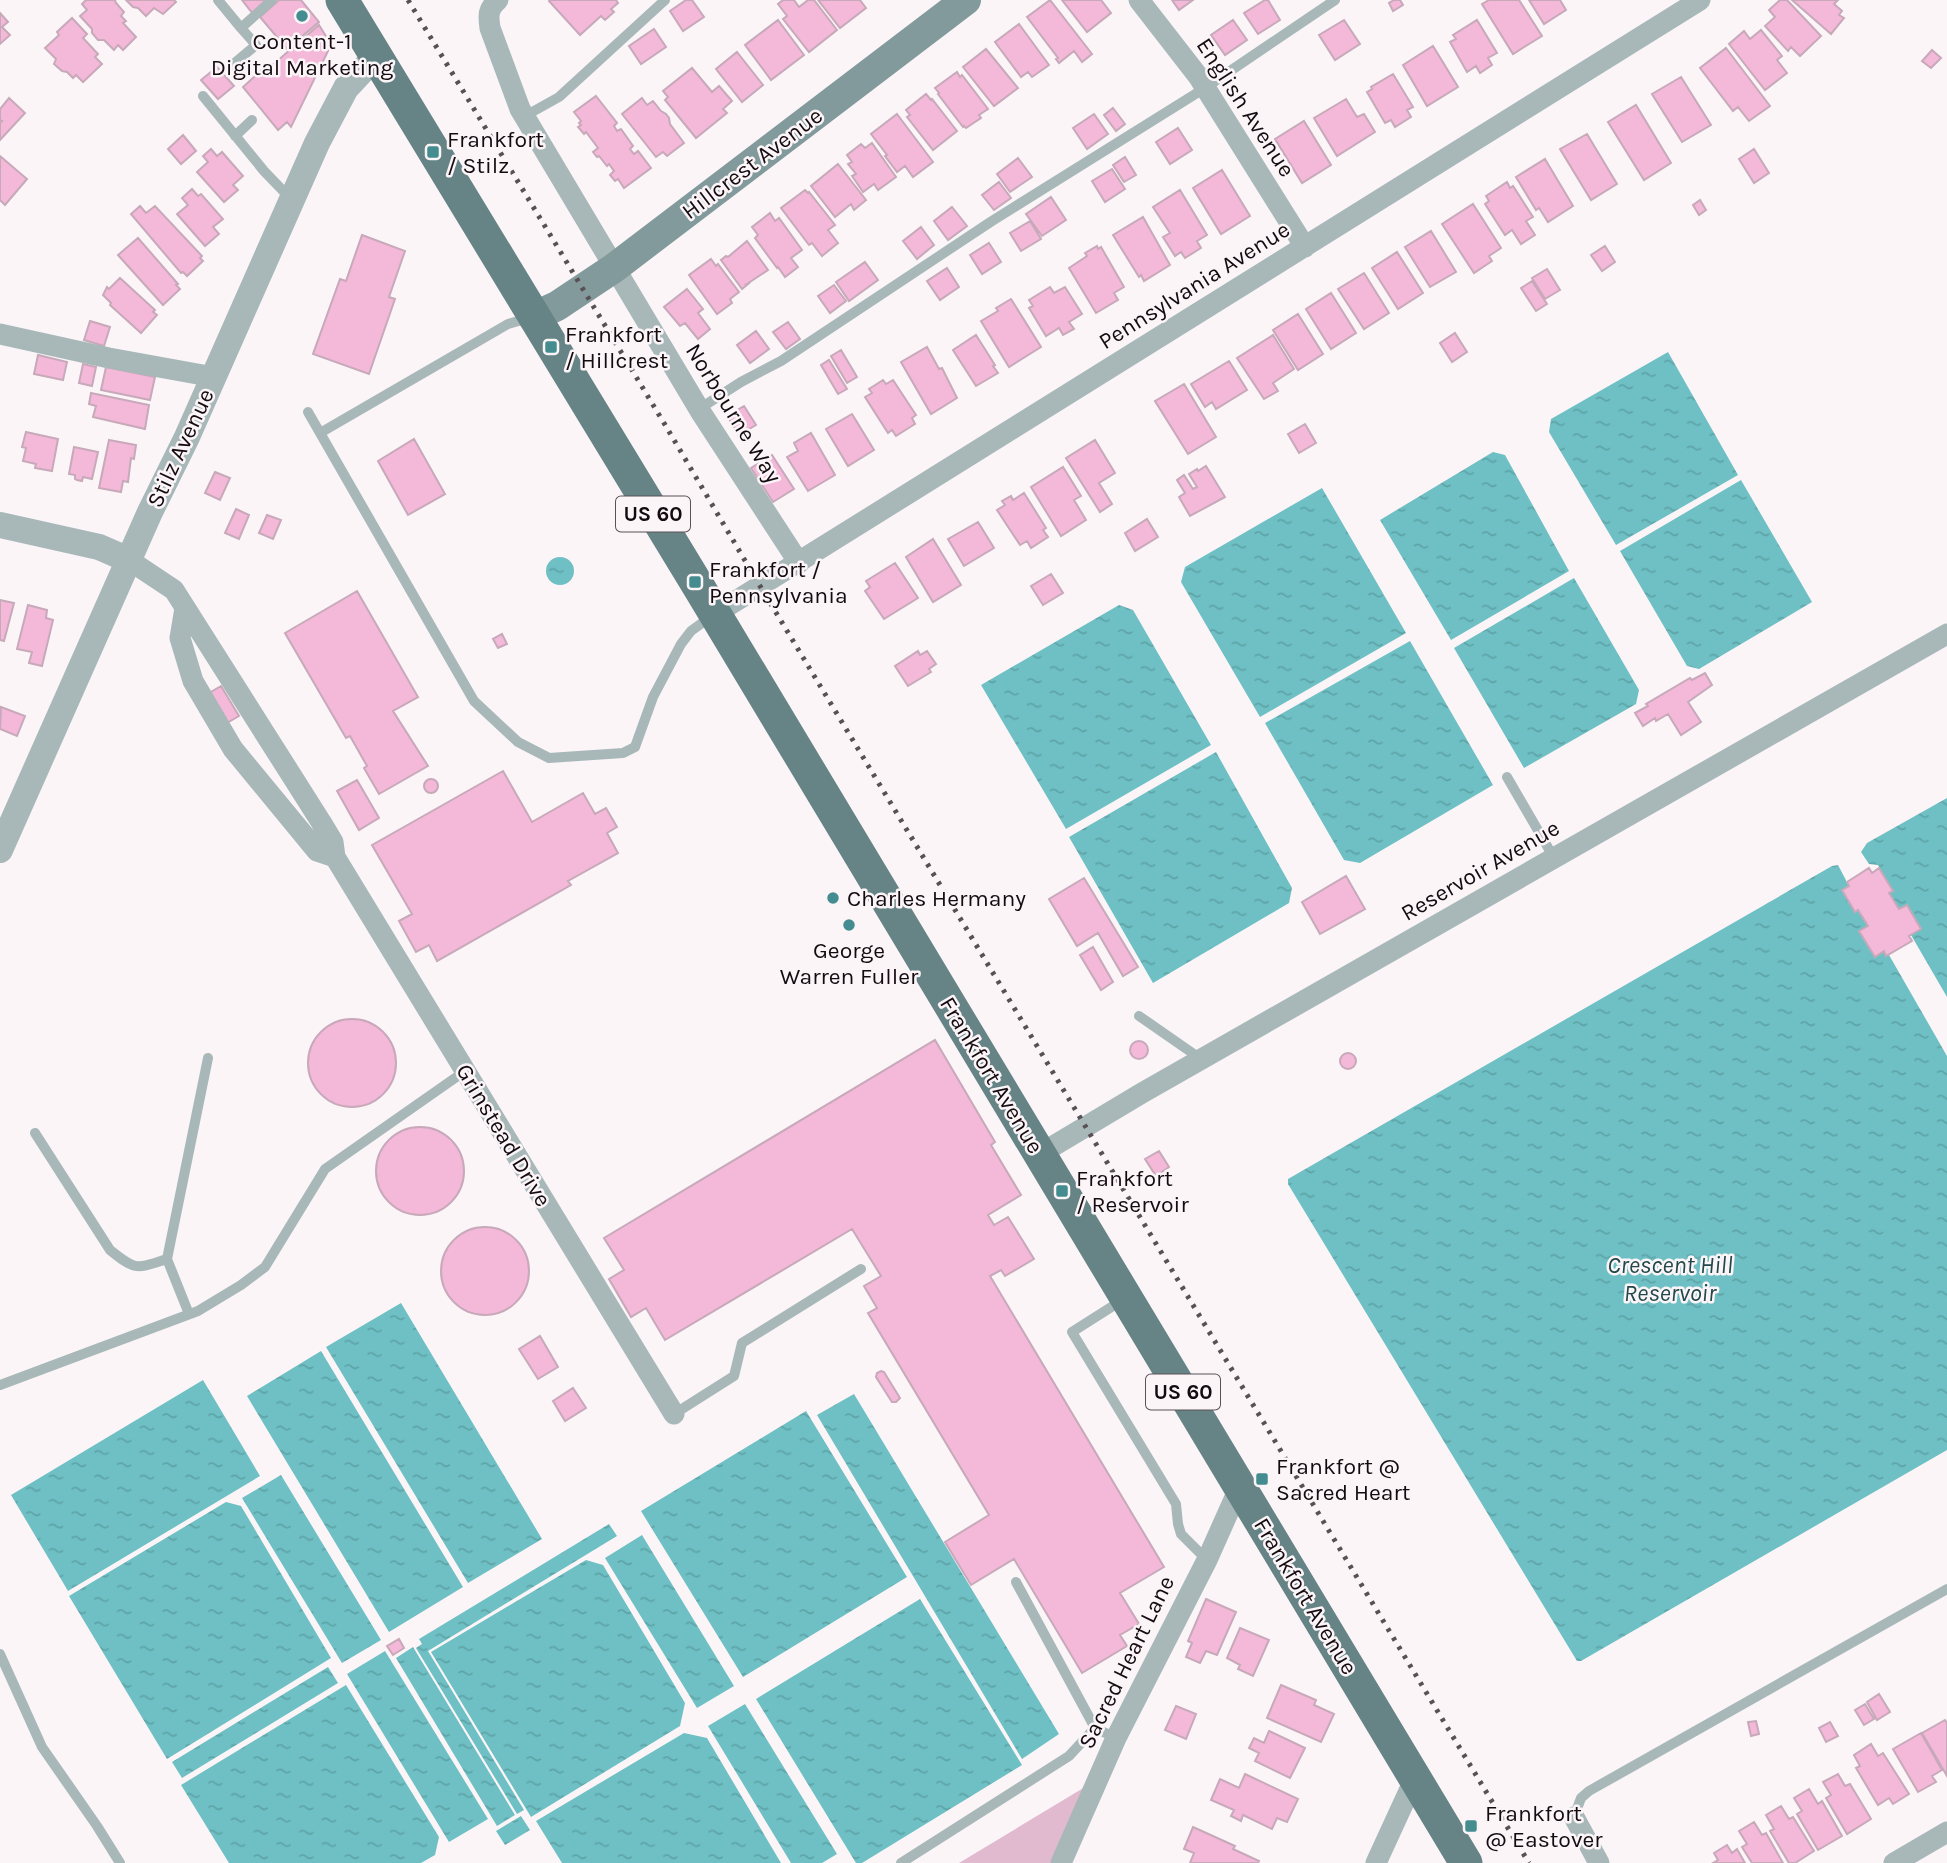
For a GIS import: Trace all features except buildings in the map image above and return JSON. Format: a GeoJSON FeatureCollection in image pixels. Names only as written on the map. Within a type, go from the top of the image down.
{"type":"FeatureCollection","features":[{"type":"Feature","properties":{"kind":"main road","name":"Frankfort Avenue"},"geometry":{"type":"LineString","coordinates":[[342,0],[715,614],[1466,1863]]}},
{"type":"Feature","properties":{"kind":"main road","name":"Hillcrest Avenue"},"geometry":{"type":"LineString","coordinates":[[533,317],[557,306],[614,268],[966,0]]}},
{"type":"Feature","properties":{"kind":"street","name":"Norbourne Way"},"geometry":{"type":"LineString","coordinates":[[497,0],[488,15],[490,27],[523,112],[699,409],[799,563]]}},
{"type":"Feature","properties":{"kind":"street","name":"English Avenue"},"geometry":{"type":"LineString","coordinates":[[1139,0],[1205,88],[1305,247]]}},
{"type":"Feature","properties":{"kind":"street","name":"Pennsylvania Avenue"},"geometry":{"type":"LineString","coordinates":[[715,614],[1700,0]]}},
{"type":"Feature","properties":{"kind":"street","name":"Stilz Avenue"},"geometry":{"type":"LineString","coordinates":[[0,850],[339,99],[376,57]]}},
{"type":"Feature","properties":{"kind":"street"},"geometry":{"type":"LineString","coordinates":[[0,334],[108,358],[214,377]]}},
{"type":"Feature","properties":{"kind":"street","name":"Grinstead Drive"},"geometry":{"type":"LineString","coordinates":[[0,525],[99,547],[129,560],[174,590],[333,842],[335,857],[674,1414]]}},
{"type":"Feature","properties":{"kind":"street","name":"Grinstead Drive"},"geometry":{"type":"LineString","coordinates":[[185,608],[180,638],[193,681],[233,749],[317,851],[335,857]]}},
{"type":"Feature","properties":{"kind":"street","name":"Reservoir Avenue"},"geometry":{"type":"LineString","coordinates":[[1040,1154],[1201,1059],[1947,634]]}},
{"type":"Feature","properties":{"kind":"street","name":"Sacred Heart Lane"},"geometry":{"type":"LineString","coordinates":[[1061,1863],[1116,1738],[1207,1560],[1240,1486]]}},
{"type":"Feature","properties":{"kind":"street"},"geometry":{"type":"LineString","coordinates":[[1376,1863],[1415,1778]]}},
{"type":"Feature","properties":{"kind":"street"},"geometry":{"type":"LineString","coordinates":[[1574,1817],[1599,1863]]}},
{"type":"Feature","properties":{"kind":"street"},"geometry":{"type":"LineString","coordinates":[[1894,1863],[1947,1832]]}},
{"type":"Feature","properties":{"kind":"lane"},"geometry":{"type":"LineString","coordinates":[[218,0],[256,45],[231,66]]}},
{"type":"Feature","properties":{"kind":"lane"},"geometry":{"type":"LineString","coordinates":[[241,28],[272,0]]}},
{"type":"Feature","properties":{"kind":"lane"},"geometry":{"type":"LineString","coordinates":[[523,112],[559,97],[665,0]]}},
{"type":"Feature","properties":{"kind":"lane"},"geometry":{"type":"LineString","coordinates":[[699,409],[781,361],[992,221],[1205,88],[1335,0]]}},
{"type":"Feature","properties":{"kind":"lane"},"geometry":{"type":"LineString","coordinates":[[203,96],[264,171],[292,200]]}},
{"type":"Feature","properties":{"kind":"lane"},"geometry":{"type":"LineString","coordinates":[[235,136],[252,121]]}},
{"type":"Feature","properties":{"kind":"lane"},"geometry":{"type":"LineString","coordinates":[[320,433],[508,324],[533,317]]}},
{"type":"Feature","properties":{"kind":"lane"},"geometry":{"type":"LineString","coordinates":[[308,412],[474,701],[518,741],[549,758],[623,752],[635,747],[653,697],[681,644],[691,631],[715,614]]}},
{"type":"Feature","properties":{"kind":"lane"},"geometry":{"type":"LineString","coordinates":[[1507,777],[1554,858]]}},
{"type":"Feature","properties":{"kind":"lane"},"geometry":{"type":"LineString","coordinates":[[1139,1016],[1201,1059]]}},
{"type":"Feature","properties":{"kind":"lane"},"geometry":{"type":"LineString","coordinates":[[189,1314],[167,1259],[208,1059]]}},
{"type":"Feature","properties":{"kind":"lane"},"geometry":{"type":"LineString","coordinates":[[0,1385],[198,1311],[241,1285],[265,1267],[325,1169],[465,1071]]}},
{"type":"Feature","properties":{"kind":"lane"},"geometry":{"type":"LineString","coordinates":[[36,1133],[110,1250],[127,1264],[140,1268],[167,1259]]}},
{"type":"Feature","properties":{"kind":"lane"},"geometry":{"type":"LineString","coordinates":[[674,1414],[734,1376],[742,1343],[861,1269]]}},
{"type":"Feature","properties":{"kind":"lane"},"geometry":{"type":"LineString","coordinates":[[1126,1298],[1072,1332],[1176,1504],[1181,1534],[1207,1560]]}},
{"type":"Feature","properties":{"kind":"lane"},"geometry":{"type":"LineString","coordinates":[[1016,1582],[1095,1728],[1116,1738]]}},
{"type":"Feature","properties":{"kind":"lane"},"geometry":{"type":"LineString","coordinates":[[1574,1817],[1581,1798],[1589,1791],[1947,1589]]}},
{"type":"Feature","properties":{"kind":"lane"},"geometry":{"type":"LineString","coordinates":[[0,1654],[42,1747],[120,1863]]}},
{"type":"Feature","properties":{"kind":"lane"},"geometry":{"type":"LineString","coordinates":[[901,1863],[1069,1756],[1095,1728]]}},
{"type":"Feature","properties":{"kind":"shaded area"},"geometry":{"type":"Polygon","coordinates":[[[1085,1787],[1052,1863],[959,1863],[1085,1787]]]}},
{"type":"Feature","properties":{"kind":"water"},"geometry":{"type":"Polygon","coordinates":[[[1668,352],[1738,475],[1616,545],[1549,432],[1551,419],[1668,352]]]}},
{"type":"Feature","properties":{"kind":"water"},"geometry":{"type":"Polygon","coordinates":[[[1493,452],[1505,455],[1569,571],[1451,640],[1380,520],[1493,452]]]}},
{"type":"Feature","properties":{"kind":"water"},"geometry":{"type":"Polygon","coordinates":[[[1741,480],[1812,602],[1699,669],[1687,666],[1620,551],[1741,480]]]}},
{"type":"Feature","properties":{"kind":"water"},"geometry":{"type":"Polygon","coordinates":[[[1322,488],[1406,633],[1260,717],[1181,582],[1185,567],[1322,488]]]}},
{"type":"Feature","properties":{"kind":"water"},"geometry":{"type":"Polygon","coordinates":[[[560,557],[570,561],[574,571],[570,581],[560,585],[550,581],[546,571],[550,561],[560,557]]]}},
{"type":"Feature","properties":{"kind":"water"},"geometry":{"type":"Polygon","coordinates":[[[1574,578],[1639,690],[1636,704],[1524,768],[1454,648],[1574,578]]]}},
{"type":"Feature","properties":{"kind":"water"},"geometry":{"type":"Polygon","coordinates":[[[1119,605],[1133,610],[1211,745],[1066,829],[981,685],[1119,605]]]}},
{"type":"Feature","properties":{"kind":"water"},"geometry":{"type":"Polygon","coordinates":[[[1410,641],[1493,785],[1360,863],[1344,860],[1265,723],[1410,641]]]}},
{"type":"Feature","properties":{"kind":"water"},"geometry":{"type":"Polygon","coordinates":[[[1216,752],[1292,888],[1289,903],[1153,983],[1069,837],[1216,752]]]}},
{"type":"Feature","properties":{"kind":"water"},"geometry":{"type":"Polygon","coordinates":[[[1947,798],[1947,997],[1911,935],[1921,928],[1907,905],[1899,909],[1889,893],[1892,890],[1878,865],[1869,864],[1861,852],[1867,843],[1947,798]]]}},
{"type":"Feature","properties":{"kind":"water","name":"Crescent Hill Reservoir"},"geometry":{"type":"Polygon","coordinates":[[[1838,865],[1849,886],[1842,891],[1868,926],[1860,932],[1874,956],[1884,951],[1886,956],[1889,955],[1947,1056],[1947,1450],[1577,1661],[1288,1184],[1288,1179],[1832,866],[1838,865]]]}},
{"type":"Feature","properties":{"kind":"water"},"geometry":{"type":"Polygon","coordinates":[[[401,1303],[542,1539],[468,1583],[326,1347],[401,1303]]]}},
{"type":"Feature","properties":{"kind":"water"},"geometry":{"type":"Polygon","coordinates":[[[321,1351],[463,1587],[389,1632],[247,1396],[321,1351]]]}},
{"type":"Feature","properties":{"kind":"water"},"geometry":{"type":"Polygon","coordinates":[[[203,1380],[260,1476],[68,1591],[11,1495],[203,1380]]]}},
{"type":"Feature","properties":{"kind":"water"},"geometry":{"type":"Polygon","coordinates":[[[854,1394],[1059,1734],[1022,1759],[817,1415],[854,1394]]]}},
{"type":"Feature","properties":{"kind":"water"},"geometry":{"type":"Polygon","coordinates":[[[806,1411],[907,1577],[743,1677],[641,1511],[806,1411]]]}},
{"type":"Feature","properties":{"kind":"water"},"geometry":{"type":"Polygon","coordinates":[[[281,1475],[381,1640],[342,1663],[242,1498],[281,1475]]]}},
{"type":"Feature","properties":{"kind":"water"},"geometry":{"type":"Polygon","coordinates":[[[226,1502],[241,1506],[331,1658],[167,1759],[69,1596],[226,1502]]]}},
{"type":"Feature","properties":{"kind":"water"},"geometry":{"type":"Polygon","coordinates":[[[609,1524],[617,1536],[428,1651],[524,1810],[517,1814],[416,1648],[422,1644],[419,1639],[609,1524]]]}},
{"type":"Feature","properties":{"kind":"water"},"geometry":{"type":"Polygon","coordinates":[[[642,1535],[734,1686],[697,1708],[605,1558],[642,1535]]]}},
{"type":"Feature","properties":{"kind":"water"},"geometry":{"type":"Polygon","coordinates":[[[586,1560],[603,1565],[685,1703],[680,1726],[531,1817],[431,1652],[586,1560]]]}},
{"type":"Feature","properties":{"kind":"water"},"geometry":{"type":"Polygon","coordinates":[[[920,1599],[1022,1765],[862,1863],[856,1863],[756,1699],[920,1599]]]}},
{"type":"Feature","properties":{"kind":"water"},"geometry":{"type":"Polygon","coordinates":[[[413,1647],[515,1815],[497,1826],[396,1658],[413,1647]]]}},
{"type":"Feature","properties":{"kind":"water"},"geometry":{"type":"Polygon","coordinates":[[[385,1651],[488,1819],[449,1842],[347,1674],[385,1651]]]}},
{"type":"Feature","properties":{"kind":"water"},"geometry":{"type":"Polygon","coordinates":[[[328,1667],[338,1683],[182,1778],[172,1762],[328,1667]]]}},
{"type":"Feature","properties":{"kind":"water"},"geometry":{"type":"Polygon","coordinates":[[[346,1685],[439,1837],[435,1855],[421,1863],[229,1863],[181,1785],[346,1685]]]}},
{"type":"Feature","properties":{"kind":"water"},"geometry":{"type":"Polygon","coordinates":[[[745,1704],[837,1854],[822,1863],[791,1863],[708,1726],[745,1704]]]}},
{"type":"Feature","properties":{"kind":"water"},"geometry":{"type":"Polygon","coordinates":[[[684,1733],[707,1738],[781,1863],[562,1863],[536,1821],[684,1733]]]}},
{"type":"Feature","properties":{"kind":"water"},"geometry":{"type":"Polygon","coordinates":[[[521,1816],[530,1830],[505,1845],[496,1831],[521,1816]]]}},
{"type":"Feature","properties":{"kind":"railway"},"geometry":{"type":"LineString","coordinates":[[408,0],[1529,1863]]}},
{"type":"Feature","properties":{"kind":"place","name":"Content-1 Digital Marketing"},"geometry":{"type":"Point","coordinates":[302,16]}},
{"type":"Feature","properties":{"kind":"place","name":"Frankfort / Stilz"},"geometry":{"type":"Point","coordinates":[433,152]}},
{"type":"Feature","properties":{"kind":"place","name":"Frankfort / Hillcrest"},"geometry":{"type":"Point","coordinates":[551,347]}},
{"type":"Feature","properties":{"kind":"place","name":"Frankfort / Pennsylvania"},"geometry":{"type":"Point","coordinates":[695,582]}},
{"type":"Feature","properties":{"kind":"place","name":"Charles Hermany"},"geometry":{"type":"Point","coordinates":[833,898]}},
{"type":"Feature","properties":{"kind":"place","name":"George Warren Fuller"},"geometry":{"type":"Point","coordinates":[849,925]}},
{"type":"Feature","properties":{"kind":"place","name":"Frankfort / Reservoir"},"geometry":{"type":"Point","coordinates":[1062,1191]}},
{"type":"Feature","properties":{"kind":"place","name":"Frankfort @ Sacred Heart"},"geometry":{"type":"Point","coordinates":[1262,1479]}},
{"type":"Feature","properties":{"kind":"place","name":"Frankfort @ Eastover"},"geometry":{"type":"Point","coordinates":[1471,1826]}}]}
